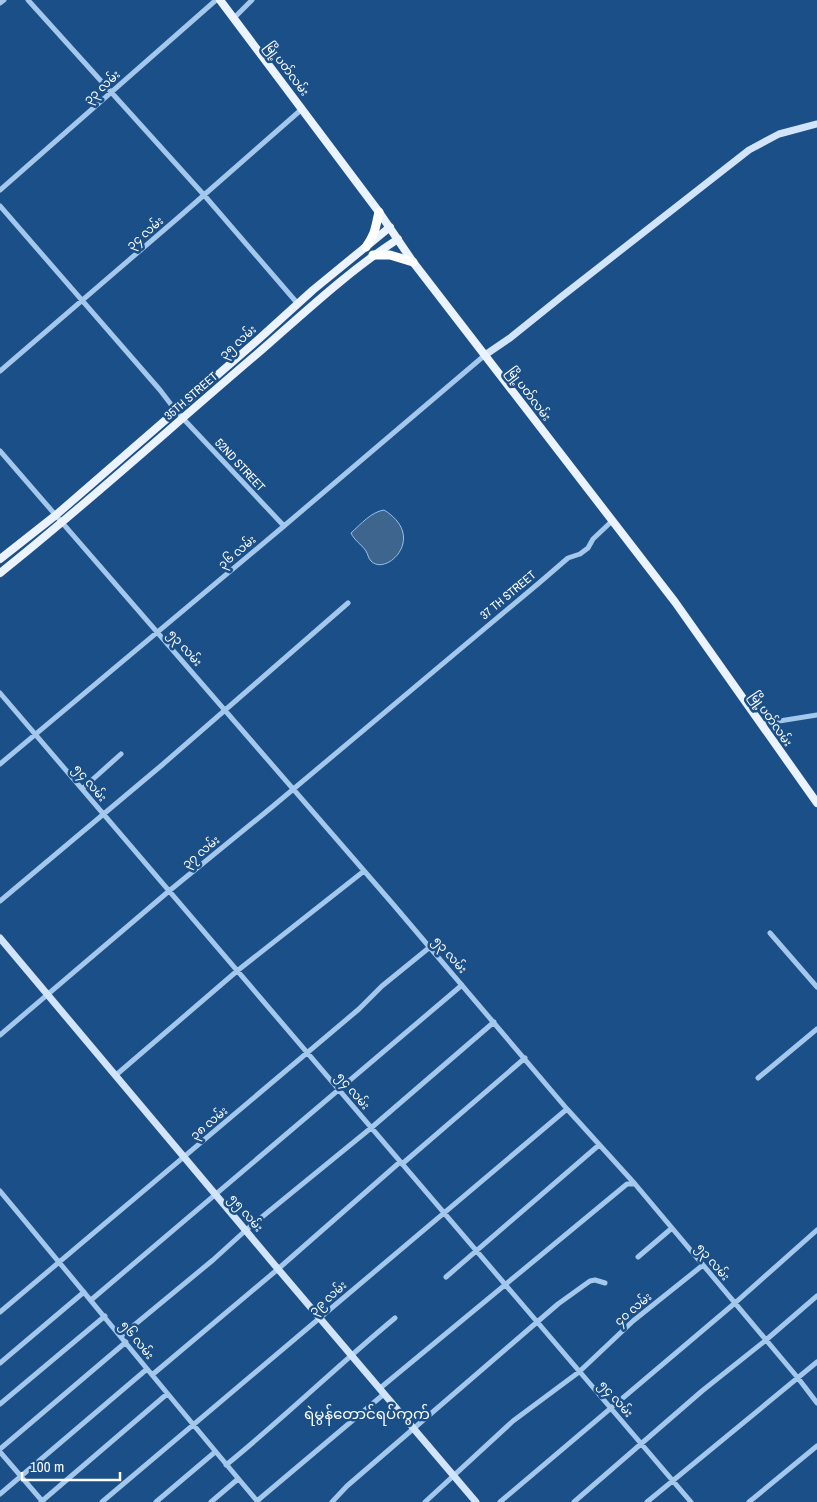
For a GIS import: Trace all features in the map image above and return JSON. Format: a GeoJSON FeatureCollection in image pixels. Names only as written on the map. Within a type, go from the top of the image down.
{"type":"FeatureCollection","features":[{"type":"Feature","properties":{"kind":"highway"},"geometry":{"type":"LineString","coordinates":[[366,247],[377,226],[379,212]]}},
{"type":"Feature","properties":{"kind":"highway"},"geometry":{"type":"LineString","coordinates":[[373,256],[390,255],[413,262]]}},
{"type":"Feature","properties":{"kind":"main road","name":"မြို့ပတ်လမ်း"},"geometry":{"type":"LineString","coordinates":[[218,0],[234,18],[379,212],[413,262],[675,602],[817,803]]}},
{"type":"Feature","properties":{"kind":"main road"},"geometry":{"type":"LineString","coordinates":[[485,355],[510,338],[749,150],[779,134],[817,124]]}},
{"type":"Feature","properties":{"kind":"main road","name":"၃၅ လမ်း"},"geometry":{"type":"LineString","coordinates":[[56,514],[320,284],[390,227]]}},
{"type":"Feature","properties":{"kind":"main road","name":"35TH STREET"},"geometry":{"type":"LineString","coordinates":[[0,573],[63,523],[328,293],[373,256],[398,239]]}},
{"type":"Feature","properties":{"kind":"main road"},"geometry":{"type":"LineString","coordinates":[[320,284],[328,293]]}},
{"type":"Feature","properties":{"kind":"main road"},"geometry":{"type":"LineString","coordinates":[[0,560],[56,514]]}},
{"type":"Feature","properties":{"kind":"main road","name":"၅၅ လမ်း"},"geometry":{"type":"LineString","coordinates":[[0,938],[476,1502]]}},
{"type":"Feature","properties":{"kind":"street"},"geometry":{"type":"LineString","coordinates":[[0,3],[4,0]]}},
{"type":"Feature","properties":{"kind":"street"},"geometry":{"type":"LineString","coordinates":[[28,0],[204,195],[298,304]]}},
{"type":"Feature","properties":{"kind":"street","name":"၃၃ လမ်း"},"geometry":{"type":"LineString","coordinates":[[0,190],[218,0]]}},
{"type":"Feature","properties":{"kind":"street"},"geometry":{"type":"LineString","coordinates":[[234,18],[252,0]]}},
{"type":"Feature","properties":{"kind":"street","name":"၃၄ လမ်း"},"geometry":{"type":"LineString","coordinates":[[0,371],[302,109]]}},
{"type":"Feature","properties":{"kind":"street","name":"52ND STREET"},"geometry":{"type":"LineString","coordinates":[[0,206],[176,411],[284,526]]}},
{"type":"Feature","properties":{"kind":"street","name":"၃၆ လမ်း"},"geometry":{"type":"LineString","coordinates":[[0,764],[485,355]]}},
{"type":"Feature","properties":{"kind":"street","name":"၅၃ လမ်း"},"geometry":{"type":"LineString","coordinates":[[0,451],[430,947],[567,1109],[635,1184],[817,1403]]}},
{"type":"Feature","properties":{"kind":"street","name":"37 TH STREET"},"geometry":{"type":"LineString","coordinates":[[417,686],[568,558],[580,554],[588,548],[592,539],[612,521]]}},
{"type":"Feature","properties":{"kind":"street"},"geometry":{"type":"LineString","coordinates":[[0,901],[348,603]]}},
{"type":"Feature","properties":{"kind":"street","name":"၃၇ လမ်း"},"geometry":{"type":"LineString","coordinates":[[0,1035],[169,891],[417,686]]}},
{"type":"Feature","properties":{"kind":"street","name":"၅၄ လမ်း"},"geometry":{"type":"LineString","coordinates":[[0,694],[691,1502]]}},
{"type":"Feature","properties":{"kind":"street"},"geometry":{"type":"LineString","coordinates":[[761,724],[817,714]]}},
{"type":"Feature","properties":{"kind":"street"},"geometry":{"type":"LineString","coordinates":[[82,789],[121,754]]}},
{"type":"Feature","properties":{"kind":"street"},"geometry":{"type":"LineString","coordinates":[[116,1075],[238,971],[364,871]]}},
{"type":"Feature","properties":{"kind":"street"},"geometry":{"type":"LineString","coordinates":[[770,933],[817,987]]}},
{"type":"Feature","properties":{"kind":"street","name":"၃၈ လမ်း"},"geometry":{"type":"LineString","coordinates":[[0,1312],[430,947]]}},
{"type":"Feature","properties":{"kind":"street"},"geometry":{"type":"LineString","coordinates":[[91,1300],[462,985]]}},
{"type":"Feature","properties":{"kind":"street"},"geometry":{"type":"LineString","coordinates":[[120,1336],[214,1260],[246,1230],[371,1128],[494,1022]]}},
{"type":"Feature","properties":{"kind":"street"},"geometry":{"type":"LineString","coordinates":[[758,1078],[817,1029]]}},
{"type":"Feature","properties":{"kind":"street"},"geometry":{"type":"LineString","coordinates":[[152,1375],[525,1058]]}},
{"type":"Feature","properties":{"kind":"street","name":"၃၉ လမ်း"},"geometry":{"type":"LineString","coordinates":[[102,1502],[567,1109]]}},
{"type":"Feature","properties":{"kind":"street"},"geometry":{"type":"LineString","coordinates":[[446,1277],[599,1145]]}},
{"type":"Feature","properties":{"kind":"street"},"geometry":{"type":"LineString","coordinates":[[257,1502],[506,1284],[627,1184],[635,1184]]}},
{"type":"Feature","properties":{"kind":"street","name":"၅၆ လမ်း"},"geometry":{"type":"LineString","coordinates":[[0,1191],[257,1502]]}},
{"type":"Feature","properties":{"kind":"street"},"geometry":{"type":"LineString","coordinates":[[638,1257],[672,1228]]}},
{"type":"Feature","properties":{"kind":"street"},"geometry":{"type":"LineString","coordinates":[[500,1502],[735,1303],[817,1230]]}},
{"type":"Feature","properties":{"kind":"street","name":"၄၀ လမ်း"},"geometry":{"type":"LineString","coordinates":[[454,1476],[513,1421],[579,1372],[633,1321],[703,1265]]}},
{"type":"Feature","properties":{"kind":"street"},"geometry":{"type":"LineString","coordinates":[[332,1502],[347,1486],[414,1430],[537,1321],[590,1281],[595,1280],[605,1283]]}},
{"type":"Feature","properties":{"kind":"street"},"geometry":{"type":"LineString","coordinates":[[0,1363],[84,1292]]}},
{"type":"Feature","properties":{"kind":"street"},"geometry":{"type":"LineString","coordinates":[[574,1502],[702,1391],[817,1296]]}},
{"type":"Feature","properties":{"kind":"street"},"geometry":{"type":"LineString","coordinates":[[0,1404],[105,1316]]}},
{"type":"Feature","properties":{"kind":"street"},"geometry":{"type":"LineString","coordinates":[[226,1465],[263,1435],[394,1318]]}},
{"type":"Feature","properties":{"kind":"street"},"geometry":{"type":"LineString","coordinates":[[126,1342],[0,1451],[42,1502],[167,1394]]}},
{"type":"Feature","properties":{"kind":"street"},"geometry":{"type":"LineString","coordinates":[[647,1502],[817,1362]]}},
{"type":"Feature","properties":{"kind":"street"},"geometry":{"type":"LineString","coordinates":[[0,1494],[147,1369]]}},
{"type":"Feature","properties":{"kind":"street"},"geometry":{"type":"LineString","coordinates":[[750,1502],[817,1446]]}},
{"type":"Feature","properties":{"kind":"street"},"geometry":{"type":"LineString","coordinates":[[156,1502],[215,1452]]}},
{"type":"Feature","properties":{"kind":"street"},"geometry":{"type":"LineString","coordinates":[[425,1502],[454,1476]]}},
{"type":"Feature","properties":{"kind":"street"},"geometry":{"type":"LineString","coordinates":[[211,1502],[238,1479]]}},
{"type":"Feature","properties":{"kind":"water"},"geometry":{"type":"Polygon","coordinates":[[[384,510],[397,521],[403,532],[403,542],[400,552],[393,559],[386,564],[378,565],[370,560],[366,551],[351,533],[370,516],[384,510]]]}},
{"type":"Feature","properties":{"kind":"district","name":"ရဲမွန်တောင်ရပ်ကွက်"},"geometry":{"type":"Point","coordinates":[367,1413]}}]}
